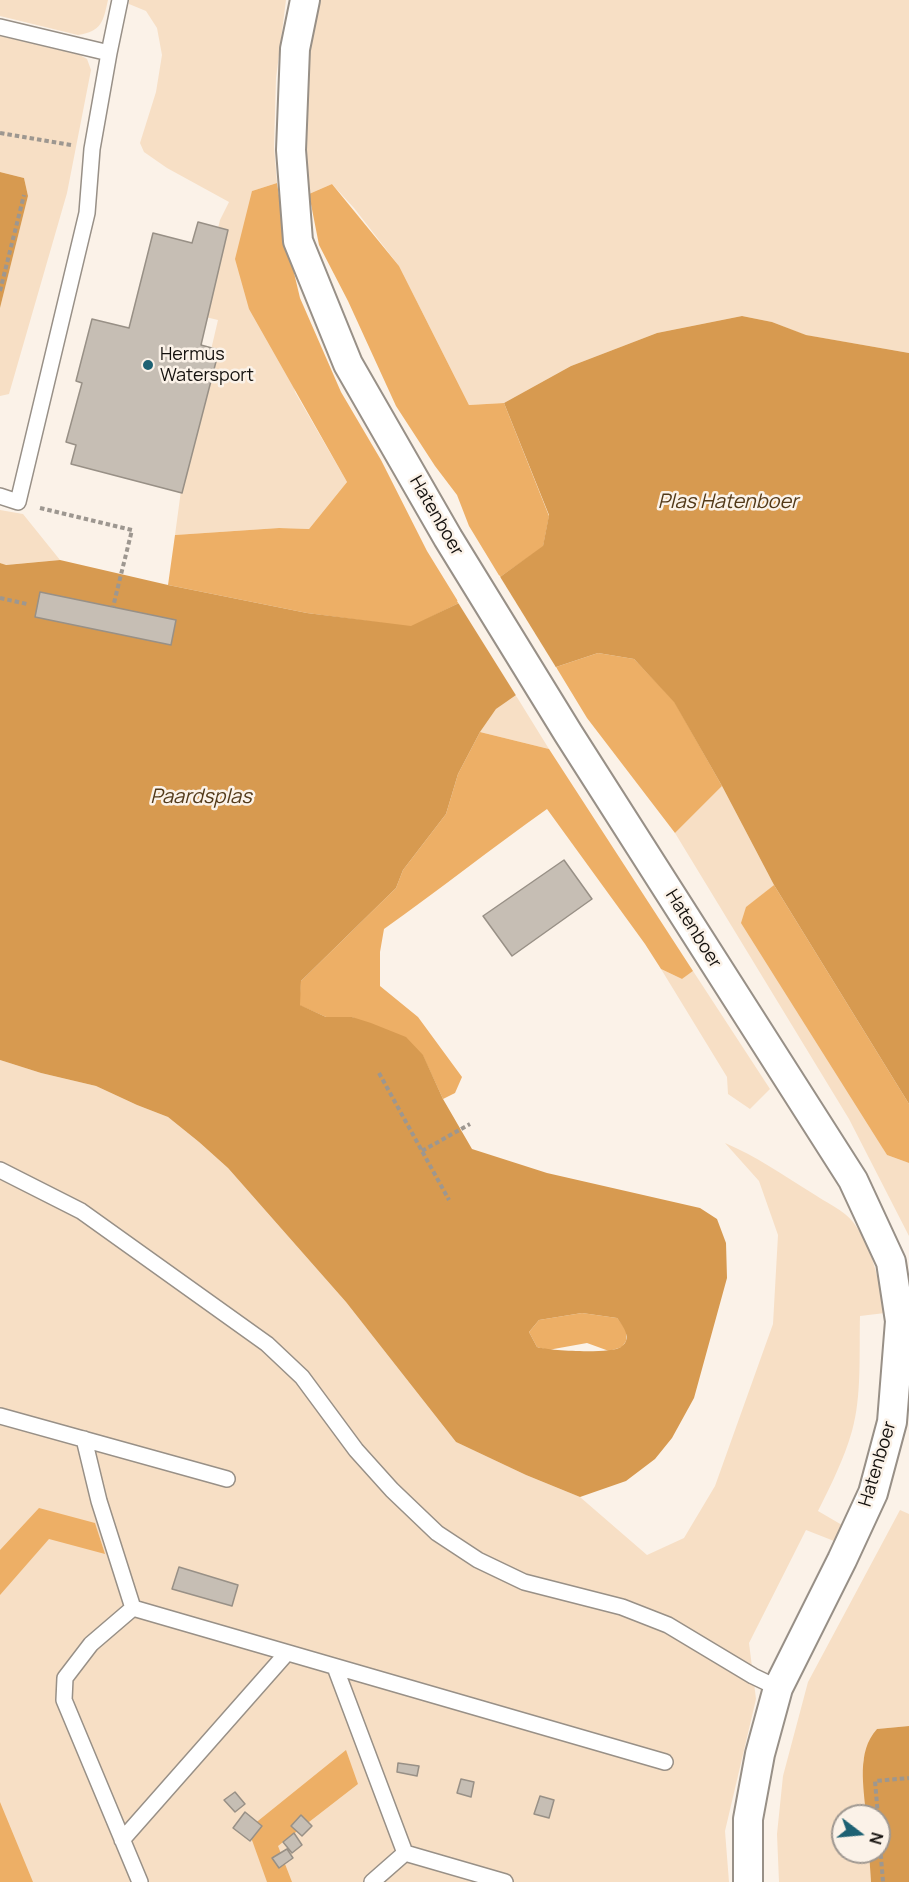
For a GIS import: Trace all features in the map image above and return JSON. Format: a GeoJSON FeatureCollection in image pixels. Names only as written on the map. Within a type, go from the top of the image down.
{"type":"FeatureCollection","features":[{"type":"Feature","properties":{"kind":"street","name":"Hatenboer"},"geometry":{"type":"LineString","coordinates":[[305,0],[295,49],[292,138],[298,241],[348,364],[448,538],[568,734],[853,1180],[891,1262],[900,1321],[892,1422],[873,1493],[777,1688],[760,1754],[748,1819],[748,1882]]}},
{"type":"Feature","properties":{"kind":"lane"},"geometry":{"type":"LineString","coordinates":[[0,496],[18,502],[87,213],[92,149],[120,0]]}},
{"type":"Feature","properties":{"kind":"lane"},"geometry":{"type":"LineString","coordinates":[[0,27],[109,53]]}},
{"type":"Feature","properties":{"kind":"lane"},"geometry":{"type":"LineString","coordinates":[[0,1170],[81,1211],[267,1344],[302,1377],[363,1458],[392,1490],[437,1533],[478,1560],[524,1582],[622,1607],[669,1624],[753,1676],[777,1688]]}},
{"type":"Feature","properties":{"kind":"lane"},"geometry":{"type":"LineString","coordinates":[[0,1416],[227,1479]]}},
{"type":"Feature","properties":{"kind":"lane"},"geometry":{"type":"LineString","coordinates":[[84,1439],[99,1501],[133,1608]]}},
{"type":"Feature","properties":{"kind":"lane"},"geometry":{"type":"LineString","coordinates":[[133,1608],[664,1762]]}},
{"type":"Feature","properties":{"kind":"lane"},"geometry":{"type":"LineString","coordinates":[[133,1608],[91,1644],[65,1678],[64,1700],[140,1882]]}},
{"type":"Feature","properties":{"kind":"lane"},"geometry":{"type":"LineString","coordinates":[[122,1840],[286,1654]]}},
{"type":"Feature","properties":{"kind":"lane"},"geometry":{"type":"LineString","coordinates":[[334,1667],[405,1853]]}},
{"type":"Feature","properties":{"kind":"lane"},"geometry":{"type":"LineString","coordinates":[[372,1882],[405,1853]]}},
{"type":"Feature","properties":{"kind":"lane"},"geometry":{"type":"LineString","coordinates":[[405,1853],[505,1882]]}},
{"type":"Feature","properties":{"kind":"path"},"geometry":{"type":"LineString","coordinates":[[0,133],[92,149]]}},
{"type":"Feature","properties":{"kind":"path"},"geometry":{"type":"LineString","coordinates":[[0,291],[24,195]]}},
{"type":"Feature","properties":{"kind":"path"},"geometry":{"type":"LineString","coordinates":[[18,502],[132,530],[113,607]]}},
{"type":"Feature","properties":{"kind":"path"},"geometry":{"type":"LineString","coordinates":[[0,598],[27,604]]}},
{"type":"Feature","properties":{"kind":"path"},"geometry":{"type":"LineString","coordinates":[[379,1073],[449,1200]]}},
{"type":"Feature","properties":{"kind":"path"},"geometry":{"type":"LineString","coordinates":[[422,1151],[471,1124]]}},
{"type":"Feature","properties":{"kind":"path"},"geometry":{"type":"LineString","coordinates":[[877,1804],[874,1781],[909,1778]]}},
{"type":"Feature","properties":{"kind":"path"},"geometry":{"type":"LineString","coordinates":[[882,1864],[883,1882]]}},
{"type":"Feature","properties":{"kind":"shaded area"},"geometry":{"type":"Polygon","coordinates":[[[0,0],[108,0],[103,20],[97,28],[78,35],[0,16],[0,0]]]}},
{"type":"Feature","properties":{"kind":"shaded area"},"geometry":{"type":"Polygon","coordinates":[[[129,0],[286,0],[276,78],[274,147],[277,183],[252,191],[295,392],[347,482],[309,529],[279,528],[175,535],[185,461],[218,320],[197,315],[220,220],[229,202],[167,168],[144,152],[140,143],[156,92],[162,55],[157,28],[146,11],[129,4],[129,0]]]}},
{"type":"Feature","properties":{"kind":"shaded area"},"geometry":{"type":"Polygon","coordinates":[[[321,0],[909,0],[909,353],[805,335],[772,322],[742,316],[657,333],[571,366],[504,403],[469,405],[399,266],[354,208],[332,184],[309,194],[303,122],[305,64],[321,0]]]}},
{"type":"Feature","properties":{"kind":"shaded area"},"geometry":{"type":"Polygon","coordinates":[[[0,36],[80,55],[87,59],[91,70],[67,193],[9,394],[0,396],[0,308],[28,196],[24,178],[0,172],[0,36]]]}},
{"type":"Feature","properties":{"kind":"shaded area"},"geometry":{"type":"Polygon","coordinates":[[[277,183],[286,239],[300,298],[341,392],[381,460],[427,551],[459,603],[411,627],[307,613],[168,585],[175,535],[279,528],[309,529],[347,482],[249,309],[235,259],[252,191],[277,183]]]}},
{"type":"Feature","properties":{"kind":"shaded area"},"geometry":{"type":"Polygon","coordinates":[[[332,184],[399,266],[469,405],[504,403],[549,516],[543,547],[500,577],[469,526],[457,495],[396,406],[348,301],[319,245],[309,194],[332,184]]]}},
{"type":"Feature","properties":{"kind":"shaded area"},"geometry":{"type":"Polygon","coordinates":[[[0,510],[23,514],[60,560],[5,565],[0,563],[0,510]]]}},
{"type":"Feature","properties":{"kind":"shaded area"},"geometry":{"type":"Polygon","coordinates":[[[598,653],[634,659],[674,701],[722,786],[675,833],[587,718],[556,667],[598,653]]]}},
{"type":"Feature","properties":{"kind":"shaded area"},"geometry":{"type":"Polygon","coordinates":[[[515,694],[549,749],[480,732],[496,709],[515,694]]]}},
{"type":"Feature","properties":{"kind":"shaded area"},"geometry":{"type":"Polygon","coordinates":[[[480,732],[549,749],[693,971],[682,979],[661,969],[547,809],[384,929],[380,952],[380,986],[418,1017],[462,1077],[455,1093],[443,1099],[423,1056],[352,1017],[326,1017],[299,1005],[301,981],[396,888],[403,870],[446,814],[458,774],[480,732]]]}},
{"type":"Feature","properties":{"kind":"shaded area"},"geometry":{"type":"Polygon","coordinates":[[[722,786],[774,885],[747,907],[887,1155],[909,1163],[909,1236],[849,1119],[675,833],[722,786]]]}},
{"type":"Feature","properties":{"kind":"shaded area"},"geometry":{"type":"Polygon","coordinates":[[[774,885],[909,1104],[909,1163],[887,1155],[741,923],[746,907],[774,885]]]}},
{"type":"Feature","properties":{"kind":"shaded area"},"geometry":{"type":"Polygon","coordinates":[[[661,969],[682,979],[693,971],[770,1089],[750,1109],[728,1094],[727,1077],[661,969]]]}},
{"type":"Feature","properties":{"kind":"shaded area"},"geometry":{"type":"Polygon","coordinates":[[[0,1060],[41,1073],[96,1086],[168,1117],[228,1168],[346,1302],[456,1442],[580,1497],[647,1555],[684,1538],[715,1486],[773,1324],[778,1235],[759,1181],[725,1143],[769,1166],[834,1206],[853,1222],[870,1254],[878,1277],[885,1313],[860,1316],[859,1374],[855,1417],[841,1462],[818,1511],[842,1525],[834,1541],[806,1530],[749,1643],[756,1699],[725,1831],[729,1882],[0,1882],[0,1060]]]}},
{"type":"Feature","properties":{"kind":"shaded area"},"geometry":{"type":"Polygon","coordinates":[[[582,1313],[617,1318],[626,1329],[626,1341],[622,1347],[609,1351],[587,1343],[548,1350],[537,1347],[529,1332],[539,1320],[582,1313]]]}},
{"type":"Feature","properties":{"kind":"shaded area"},"geometry":{"type":"Polygon","coordinates":[[[39,1508],[95,1523],[105,1554],[49,1539],[0,1595],[0,1550],[39,1508]]]}},
{"type":"Feature","properties":{"kind":"shaded area"},"geometry":{"type":"Polygon","coordinates":[[[900,1510],[909,1514],[909,1726],[877,1729],[863,1760],[865,1804],[831,1804],[831,1864],[870,1864],[871,1882],[779,1882],[777,1834],[783,1776],[808,1682],[900,1510]]]}},
{"type":"Feature","properties":{"kind":"shaded area"},"geometry":{"type":"Polygon","coordinates":[[[346,1750],[358,1784],[278,1846],[292,1882],[267,1882],[248,1829],[346,1750]]]}},
{"type":"Feature","properties":{"kind":"shaded area"},"geometry":{"type":"Polygon","coordinates":[[[0,1802],[33,1882],[0,1882],[0,1802]]]}},
{"type":"Feature","properties":{"kind":"water"},"geometry":{"type":"Polygon","coordinates":[[[0,172],[24,178],[28,196],[0,308],[0,172]]]}},
{"type":"Feature","properties":{"kind":"water"},"geometry":{"type":"Polygon","coordinates":[[[742,316],[772,322],[806,335],[909,353],[909,1104],[774,885],[722,786],[674,702],[634,659],[598,653],[556,667],[496,709],[480,732],[458,774],[446,814],[403,870],[396,888],[301,981],[300,1005],[326,1017],[352,1017],[406,1037],[423,1055],[443,1099],[472,1149],[547,1173],[700,1208],[717,1219],[726,1243],[727,1278],[694,1398],[672,1438],[655,1459],[626,1481],[580,1497],[456,1442],[346,1302],[228,1168],[168,1117],[96,1086],[41,1073],[0,1060],[0,563],[6,565],[60,560],[307,613],[411,626],[459,603],[543,546],[549,515],[504,403],[571,366],[657,333],[742,316]],[[582,1313],[539,1320],[529,1332],[537,1347],[555,1350],[606,1351],[625,1344],[627,1336],[617,1318],[582,1313]]]}},
{"type":"Feature","properties":{"kind":"water"},"geometry":{"type":"Polygon","coordinates":[[[909,1726],[909,1882],[871,1882],[870,1864],[891,1864],[891,1804],[865,1804],[864,1759],[870,1738],[877,1729],[909,1726]]]}},
{"type":"Feature","properties":{"kind":"pier"},"geometry":{"type":"Polygon","coordinates":[[[499,575],[557,669],[517,697],[457,601],[499,575]]]}},
{"type":"Feature","properties":{"kind":"building","name":"Hermus Watersport"},"geometry":{"type":"Polygon","coordinates":[[[198,222],[228,230],[201,345],[219,350],[182,493],[71,464],[76,445],[66,442],[82,383],[76,381],[92,319],[129,328],[153,233],[192,243],[198,222]]]}},
{"type":"Feature","properties":{"kind":"building"},"geometry":{"type":"Polygon","coordinates":[[[40,592],[176,620],[171,645],[35,617],[40,592]]]}},
{"type":"Feature","properties":{"kind":"building"},"geometry":{"type":"Polygon","coordinates":[[[564,860],[592,899],[512,956],[483,916],[564,860]]]}},
{"type":"Feature","properties":{"kind":"building"},"geometry":{"type":"Polygon","coordinates":[[[179,1567],[238,1585],[232,1606],[172,1589],[179,1567]]]}},
{"type":"Feature","properties":{"kind":"building"},"geometry":{"type":"Polygon","coordinates":[[[398,1763],[419,1766],[417,1776],[397,1772],[398,1763]]]}},
{"type":"Feature","properties":{"kind":"building"},"geometry":{"type":"Polygon","coordinates":[[[461,1779],[474,1782],[471,1797],[457,1793],[461,1779]]]}},
{"type":"Feature","properties":{"kind":"building"},"geometry":{"type":"Polygon","coordinates":[[[235,1792],[245,1804],[235,1812],[224,1800],[235,1792]]]}},
{"type":"Feature","properties":{"kind":"building"},"geometry":{"type":"Polygon","coordinates":[[[540,1796],[554,1800],[549,1818],[534,1814],[540,1796]]]}},
{"type":"Feature","properties":{"kind":"building"},"geometry":{"type":"Polygon","coordinates":[[[245,1812],[262,1826],[250,1841],[233,1828],[245,1812]]]}},
{"type":"Feature","properties":{"kind":"building"},"geometry":{"type":"Polygon","coordinates":[[[301,1815],[312,1826],[302,1836],[291,1826],[301,1815]]]}},
{"type":"Feature","properties":{"kind":"building"},"geometry":{"type":"Polygon","coordinates":[[[294,1833],[302,1845],[292,1853],[283,1842],[294,1833]]]}},
{"type":"Feature","properties":{"kind":"building"},"geometry":{"type":"Polygon","coordinates":[[[287,1849],[293,1858],[279,1868],[272,1858],[287,1849]]]}},
{"type":"Feature","properties":{"kind":"place","name":"Hermus Watersport"},"geometry":{"type":"Point","coordinates":[148,365]}},
{"type":"Feature","properties":{"kind":"water label","name":"Plas Hatenboer"},"geometry":{"type":"Point","coordinates":[728,502]}},
{"type":"Feature","properties":{"kind":"water label","name":"Paardsplas"},"geometry":{"type":"Point","coordinates":[201,797]}}]}
